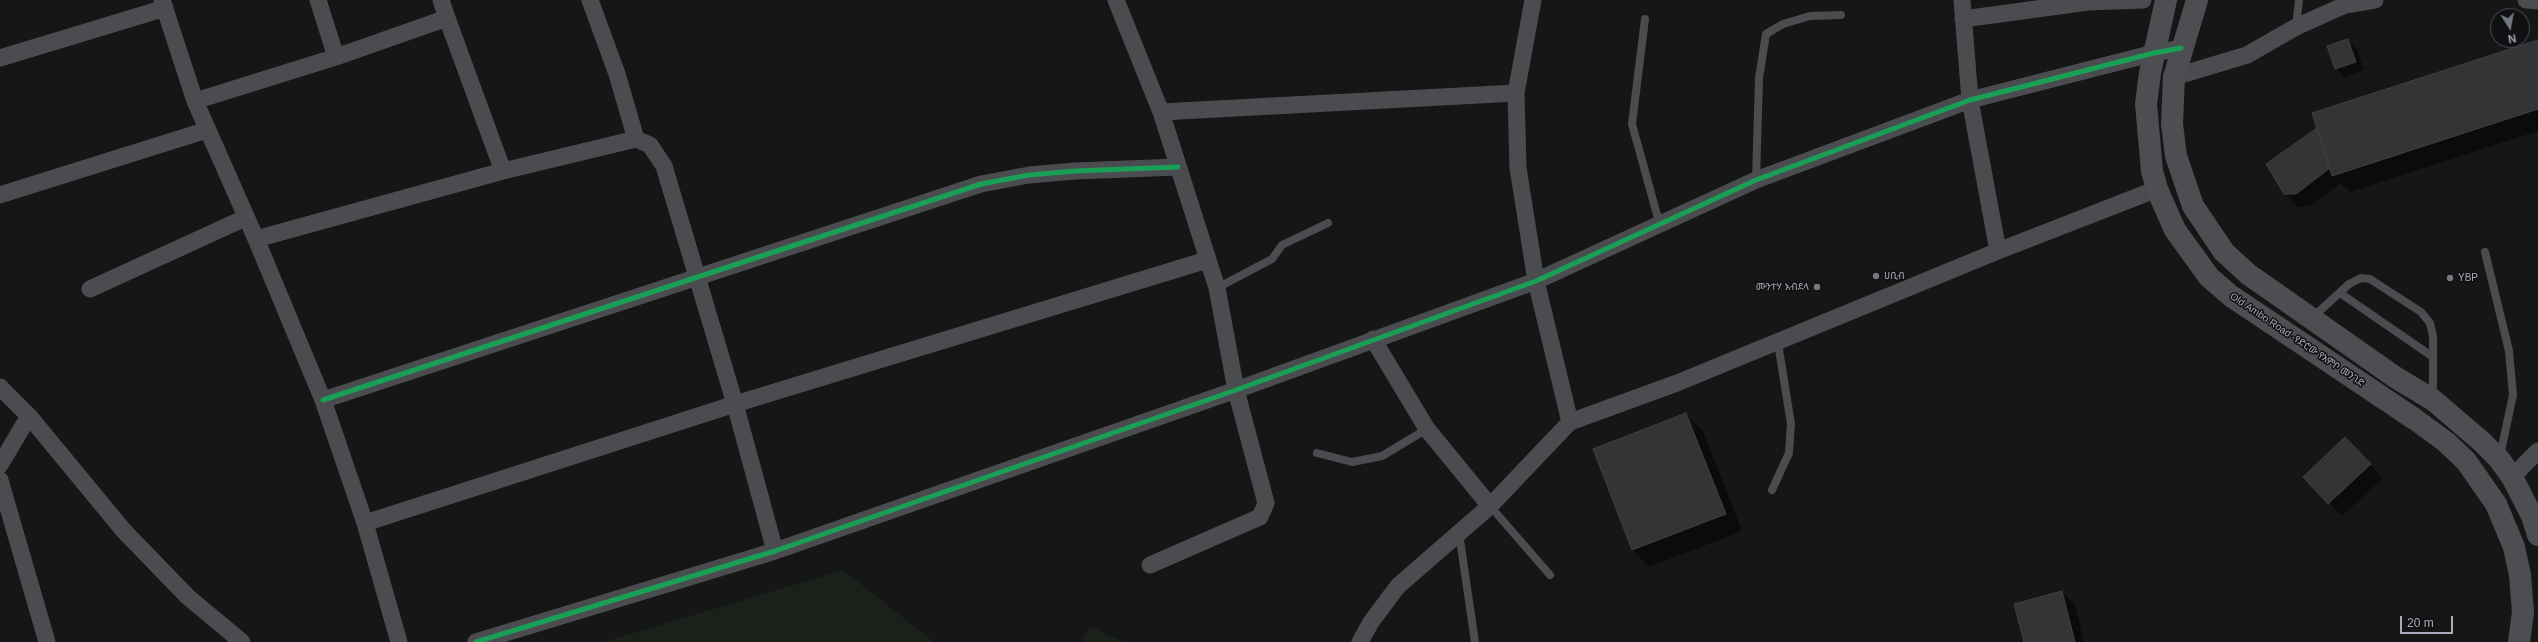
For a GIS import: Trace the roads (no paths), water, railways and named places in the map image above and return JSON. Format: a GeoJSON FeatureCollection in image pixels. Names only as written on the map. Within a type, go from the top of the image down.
{"type":"FeatureCollection","features":[{"type":"Feature","properties":{"kind":"main road","name":"Old Ambo Road -የድሮው የአምቦ መንገድ"},"geometry":{"type":"LineString","coordinates":[[2166,0],[2154,52],[2146,104],[2152,171],[2157,189],[2175,230],[2209,277],[2231,296],[2416,420],[2446,442],[2474,471],[2496,504],[2514,547],[2520,575],[2523,612],[2519,642]]}},
{"type":"Feature","properties":{"kind":"main road"},"geometry":{"type":"LineString","coordinates":[[2197,0],[2181,48],[2174,77],[2172,124],[2176,156],[2193,206],[2224,252],[2248,274],[2395,377],[2433,400],[2499,459],[2512,477],[2532,516],[2538,536]]}},
{"type":"Feature","properties":{"kind":"street"},"geometry":{"type":"LineString","coordinates":[[318,0],[336,57]]}},
{"type":"Feature","properties":{"kind":"street"},"geometry":{"type":"LineString","coordinates":[[441,0],[503,171]]}},
{"type":"Feature","properties":{"kind":"street"},"geometry":{"type":"LineString","coordinates":[[590,0],[617,74],[636,139]]}},
{"type":"Feature","properties":{"kind":"street"},"geometry":{"type":"LineString","coordinates":[[1116,0],[1161,112],[1217,288],[1236,390],[1266,504],[1260,517],[1150,565]]}},
{"type":"Feature","properties":{"kind":"street"},"geometry":{"type":"LineString","coordinates":[[1533,0],[1516,93],[1518,168],[1536,281],[1570,422]]}},
{"type":"Feature","properties":{"kind":"street"},"geometry":{"type":"LineString","coordinates":[[1962,0],[1970,100],[1998,251]]}},
{"type":"Feature","properties":{"kind":"street"},"geometry":{"type":"LineString","coordinates":[[1963,19],[2088,2],[2143,0]]}},
{"type":"Feature","properties":{"kind":"street"},"geometry":{"type":"LineString","coordinates":[[2174,77],[2247,55],[2296,27],[2345,5],[2375,0]]}},
{"type":"Feature","properties":{"kind":"street"},"geometry":{"type":"LineString","coordinates":[[2526,0],[2538,1]]}},
{"type":"Feature","properties":{"kind":"street"},"geometry":{"type":"LineString","coordinates":[[0,58],[164,4],[195,101],[245,218],[256,239],[323,400],[365,523],[399,642]]}},
{"type":"Feature","properties":{"kind":"street"},"geometry":{"type":"LineString","coordinates":[[195,101],[336,57],[447,18]]}},
{"type":"Feature","properties":{"kind":"street"},"geometry":{"type":"LineString","coordinates":[[476,642],[775,552],[1236,390],[1536,281],[1659,222],[1756,180],[1970,100],[2154,52],[2181,48]]}},
{"type":"Feature","properties":{"kind":"street"},"geometry":{"type":"LineString","coordinates":[[1161,112],[1516,93]]}},
{"type":"Feature","properties":{"kind":"street"},"geometry":{"type":"LineString","coordinates":[[0,196],[207,130]]}},
{"type":"Feature","properties":{"kind":"street"},"geometry":{"type":"LineString","coordinates":[[256,239],[503,171],[636,139],[650,145],[664,166],[735,404],[775,552]]}},
{"type":"Feature","properties":{"kind":"street"},"geometry":{"type":"LineString","coordinates":[[323,400],[982,184],[1028,175],[1075,171],[1178,167]]}},
{"type":"Feature","properties":{"kind":"street"},"geometry":{"type":"LineString","coordinates":[[1360,642],[1371,622],[1398,586],[1490,506],[1570,422],[1677,383],[1778,343],[1998,251],[2157,189]]}},
{"type":"Feature","properties":{"kind":"street"},"geometry":{"type":"LineString","coordinates":[[90,289],[245,218]]}},
{"type":"Feature","properties":{"kind":"street"},"geometry":{"type":"LineString","coordinates":[[365,523],[735,404],[1207,260]]}},
{"type":"Feature","properties":{"kind":"street"},"geometry":{"type":"LineString","coordinates":[[1373,339],[1427,429],[1490,506]]}},
{"type":"Feature","properties":{"kind":"street"},"geometry":{"type":"LineString","coordinates":[[0,387],[29,416],[124,531],[188,597],[242,642]]}},
{"type":"Feature","properties":{"kind":"street"},"geometry":{"type":"LineString","coordinates":[[0,465],[29,416]]}},
{"type":"Feature","properties":{"kind":"street"},"geometry":{"type":"LineString","coordinates":[[2512,477],[2538,451]]}},
{"type":"Feature","properties":{"kind":"street"},"geometry":{"type":"LineString","coordinates":[[0,480],[47,642]]}},
{"type":"Feature","properties":{"kind":"lane"},"geometry":{"type":"LineString","coordinates":[[2296,27],[2299,0]]}},
{"type":"Feature","properties":{"kind":"lane"},"geometry":{"type":"LineString","coordinates":[[1756,180],[1759,78],[1766,34],[1783,24],[1810,16],[1842,16]]}},
{"type":"Feature","properties":{"kind":"lane"},"geometry":{"type":"LineString","coordinates":[[1645,18],[1632,124],[1659,222]]}},
{"type":"Feature","properties":{"kind":"lane"},"geometry":{"type":"LineString","coordinates":[[1217,288],[1272,259],[1282,245],[1328,223]]}},
{"type":"Feature","properties":{"kind":"lane"},"geometry":{"type":"LineString","coordinates":[[2485,252],[2509,351],[2513,395],[2499,459]]}},
{"type":"Feature","properties":{"kind":"lane"},"geometry":{"type":"LineString","coordinates":[[2312,319],[2349,284],[2361,278],[2370,279],[2421,312],[2430,323],[2433,357],[2433,400]]}},
{"type":"Feature","properties":{"kind":"lane"},"geometry":{"type":"LineString","coordinates":[[2340,293],[2433,357]]}},
{"type":"Feature","properties":{"kind":"lane"},"geometry":{"type":"LineString","coordinates":[[1772,490],[1789,453],[1791,424],[1778,343]]}},
{"type":"Feature","properties":{"kind":"lane"},"geometry":{"type":"LineString","coordinates":[[1317,453],[1352,462],[1382,456],[1427,429]]}},
{"type":"Feature","properties":{"kind":"lane"},"geometry":{"type":"LineString","coordinates":[[1490,506],[1550,575]]}},
{"type":"Feature","properties":{"kind":"lane"},"geometry":{"type":"LineString","coordinates":[[1460,533],[1475,642]]}},
{"type":"Feature","properties":{"kind":"place","name":"ሀቢብ"},"geometry":{"type":"Point","coordinates":[1876,276]}},
{"type":"Feature","properties":{"kind":"place","name":"YBP"},"geometry":{"type":"Point","coordinates":[2450,278]}},
{"type":"Feature","properties":{"kind":"place","name":"ሙንተሃ አብደላ"},"geometry":{"type":"Point","coordinates":[1817,287]}}]}
